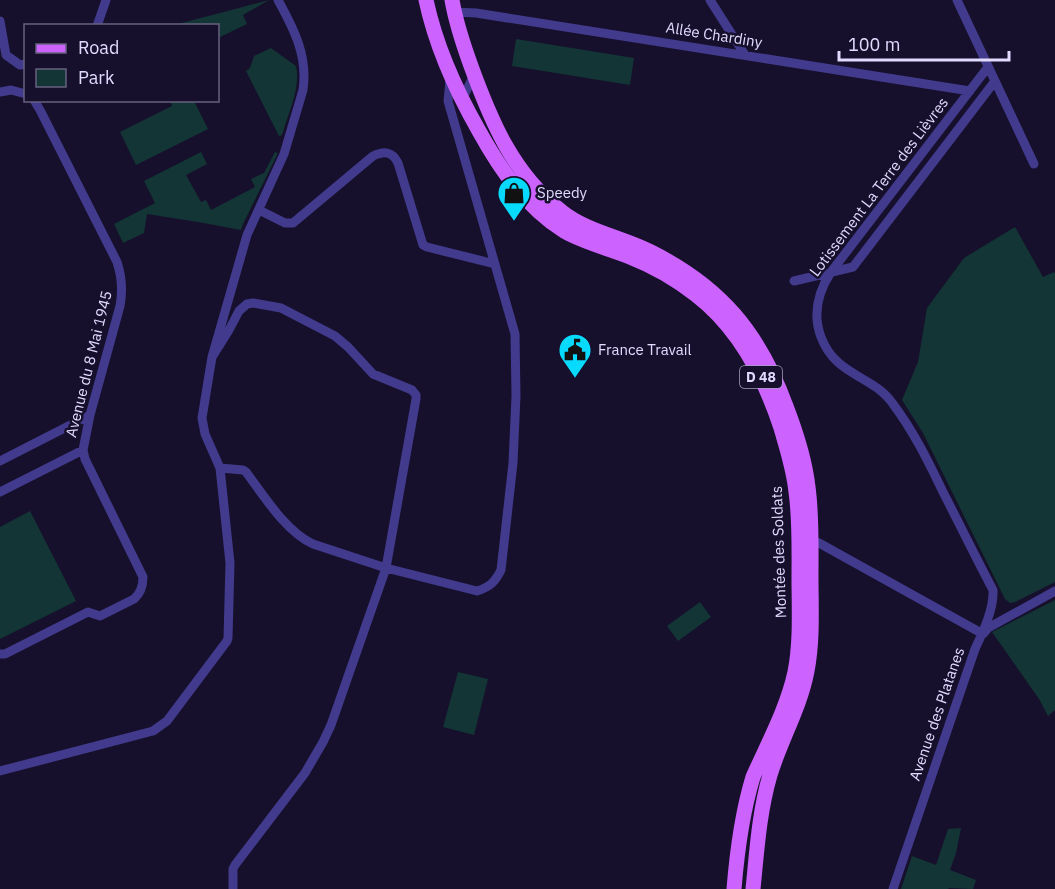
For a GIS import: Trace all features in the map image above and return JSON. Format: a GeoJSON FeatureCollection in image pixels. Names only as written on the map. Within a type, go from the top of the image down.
{"type":"FeatureCollection","features":[{"type":"Feature","properties":{"kind":"main road","name":"Montée des Soldats"},"geometry":{"type":"LineString","coordinates":[[426,0],[437,42],[461,101],[499,166],[513,184],[531,204],[563,230],[590,244],[630,257],[672,278],[696,294],[736,335],[761,376],[775,410],[790,459],[797,495],[798,643],[795,670],[787,699],[749,788],[736,856],[734,889]]}},
{"type":"Feature","properties":{"kind":"main road","name":"Montée des Soldats"},"geometry":{"type":"LineString","coordinates":[[453,6],[482,98],[502,140],[524,176],[570,218],[650,251],[694,277],[725,304],[742,322],[769,365],[791,417],[808,487],[811,540],[811,628],[807,671],[795,714],[777,756],[766,792],[757,837],[753,889]]}},
{"type":"Feature","properties":{"kind":"street"},"geometry":{"type":"LineString","coordinates":[[98,24],[106,0]]}},
{"type":"Feature","properties":{"kind":"street"},"geometry":{"type":"LineString","coordinates":[[0,771],[153,731],[166,721],[227,641],[231,569],[220,468],[202,418],[212,357],[247,235],[284,154],[303,90],[304,61],[278,0]]}},
{"type":"Feature","properties":{"kind":"street"},"geometry":{"type":"LineString","coordinates":[[710,0],[745,56]]}},
{"type":"Feature","properties":{"kind":"street"},"geometry":{"type":"LineString","coordinates":[[957,0],[1034,164]]}},
{"type":"Feature","properties":{"kind":"street","name":"Allée Chardiny"},"geometry":{"type":"LineString","coordinates":[[453,6],[476,13],[970,91]]}},
{"type":"Feature","properties":{"kind":"street"},"geometry":{"type":"LineString","coordinates":[[0,21],[6,55],[20,65],[24,64]]}},
{"type":"Feature","properties":{"kind":"street","name":"Lotissement La Terre des Lièvres"},"geometry":{"type":"LineString","coordinates":[[983,634],[993,590],[914,434],[887,395],[844,368],[830,353],[821,338],[816,315],[817,300],[822,285],[831,272],[988,67]]}},
{"type":"Feature","properties":{"kind":"street"},"geometry":{"type":"LineString","coordinates":[[452,114],[474,75]]}},
{"type":"Feature","properties":{"kind":"street"},"geometry":{"type":"LineString","coordinates":[[220,468],[246,472],[295,533],[313,544],[386,568],[477,591],[492,584],[501,570],[513,463],[516,396],[514,328],[448,101],[450,77]]}},
{"type":"Feature","properties":{"kind":"street"},"geometry":{"type":"LineString","coordinates":[[794,281],[853,267],[995,81]]}},
{"type":"Feature","properties":{"kind":"street"},"geometry":{"type":"LineString","coordinates":[[0,92],[12,90],[24,93]]}},
{"type":"Feature","properties":{"kind":"street","name":"Avenue du 8 Mai 1945"},"geometry":{"type":"LineString","coordinates":[[0,654],[88,612],[100,616],[134,599],[139,595],[143,577],[85,459],[83,450],[90,415],[120,306],[121,275],[117,262],[35,102]]}},
{"type":"Feature","properties":{"kind":"street"},"geometry":{"type":"LineString","coordinates":[[258,210],[285,223],[293,223],[373,156],[386,152],[392,154],[398,163],[423,245],[495,264]]}},
{"type":"Feature","properties":{"kind":"street"},"geometry":{"type":"LineString","coordinates":[[212,357],[239,311],[247,304],[281,308],[335,336],[373,374],[412,390],[416,399],[386,568],[338,707],[323,742],[304,773],[238,860],[233,869],[233,889]]}},
{"type":"Feature","properties":{"kind":"street"},"geometry":{"type":"LineString","coordinates":[[0,461],[90,415]]}},
{"type":"Feature","properties":{"kind":"street"},"geometry":{"type":"LineString","coordinates":[[0,492],[83,450]]}},
{"type":"Feature","properties":{"kind":"street","name":"Avenue des Platanes"},"geometry":{"type":"LineString","coordinates":[[811,540],[983,634],[975,649],[893,889]]}},
{"type":"Feature","properties":{"kind":"street"},"geometry":{"type":"LineString","coordinates":[[983,634],[988,628],[1055,591]]}},
{"type":"Feature","properties":{"kind":"green space"},"geometry":{"type":"Polygon","coordinates":[[[269,0],[243,15],[247,24],[219,38],[219,24],[178,24],[269,0]]]}},
{"type":"Feature","properties":{"kind":"green space"},"geometry":{"type":"Polygon","coordinates":[[[516,39],[634,58],[630,85],[512,66],[516,39]]]}},
{"type":"Feature","properties":{"kind":"green space"},"geometry":{"type":"Polygon","coordinates":[[[271,48],[296,66],[297,74],[293,101],[282,135],[279,136],[246,71],[250,68],[254,56],[271,48]]]}},
{"type":"Feature","properties":{"kind":"green space"},"geometry":{"type":"Polygon","coordinates":[[[171,102],[194,102],[208,129],[136,165],[120,132],[172,106],[171,102]]]}},
{"type":"Feature","properties":{"kind":"green space"},"geometry":{"type":"Polygon","coordinates":[[[201,152],[207,164],[186,175],[201,202],[206,200],[211,210],[255,187],[251,179],[264,173],[275,152],[278,153],[241,230],[147,214],[144,233],[123,243],[114,224],[155,203],[144,181],[201,152]]]}},
{"type":"Feature","properties":{"kind":"green space"},"geometry":{"type":"Polygon","coordinates":[[[1015,227],[1043,277],[1054,272],[1055,274],[1055,582],[1010,603],[1005,599],[923,433],[902,400],[918,362],[927,308],[964,258],[1015,227]]]}},
{"type":"Feature","properties":{"kind":"green space"},"geometry":{"type":"Polygon","coordinates":[[[30,511],[76,601],[0,639],[0,527],[30,511]]]}},
{"type":"Feature","properties":{"kind":"green space"},"geometry":{"type":"Polygon","coordinates":[[[1055,600],[1055,710],[1048,716],[1039,699],[992,632],[1055,600]]]}},
{"type":"Feature","properties":{"kind":"green space"},"geometry":{"type":"Polygon","coordinates":[[[700,602],[711,617],[678,641],[667,626],[700,602]]]}},
{"type":"Feature","properties":{"kind":"green space"},"geometry":{"type":"Polygon","coordinates":[[[458,672],[488,679],[474,735],[443,727],[458,672]]]}},
{"type":"Feature","properties":{"kind":"green space"},"geometry":{"type":"Polygon","coordinates":[[[961,828],[950,870],[976,880],[973,889],[901,889],[912,856],[936,865],[948,829],[961,828]]]}},
{"type":"Feature","properties":{"kind":"place","name":"Speedy"},"geometry":{"type":"Point","coordinates":[514,222]}},
{"type":"Feature","properties":{"kind":"place","name":"France Travail"},"geometry":{"type":"Point","coordinates":[575,379]}}]}
